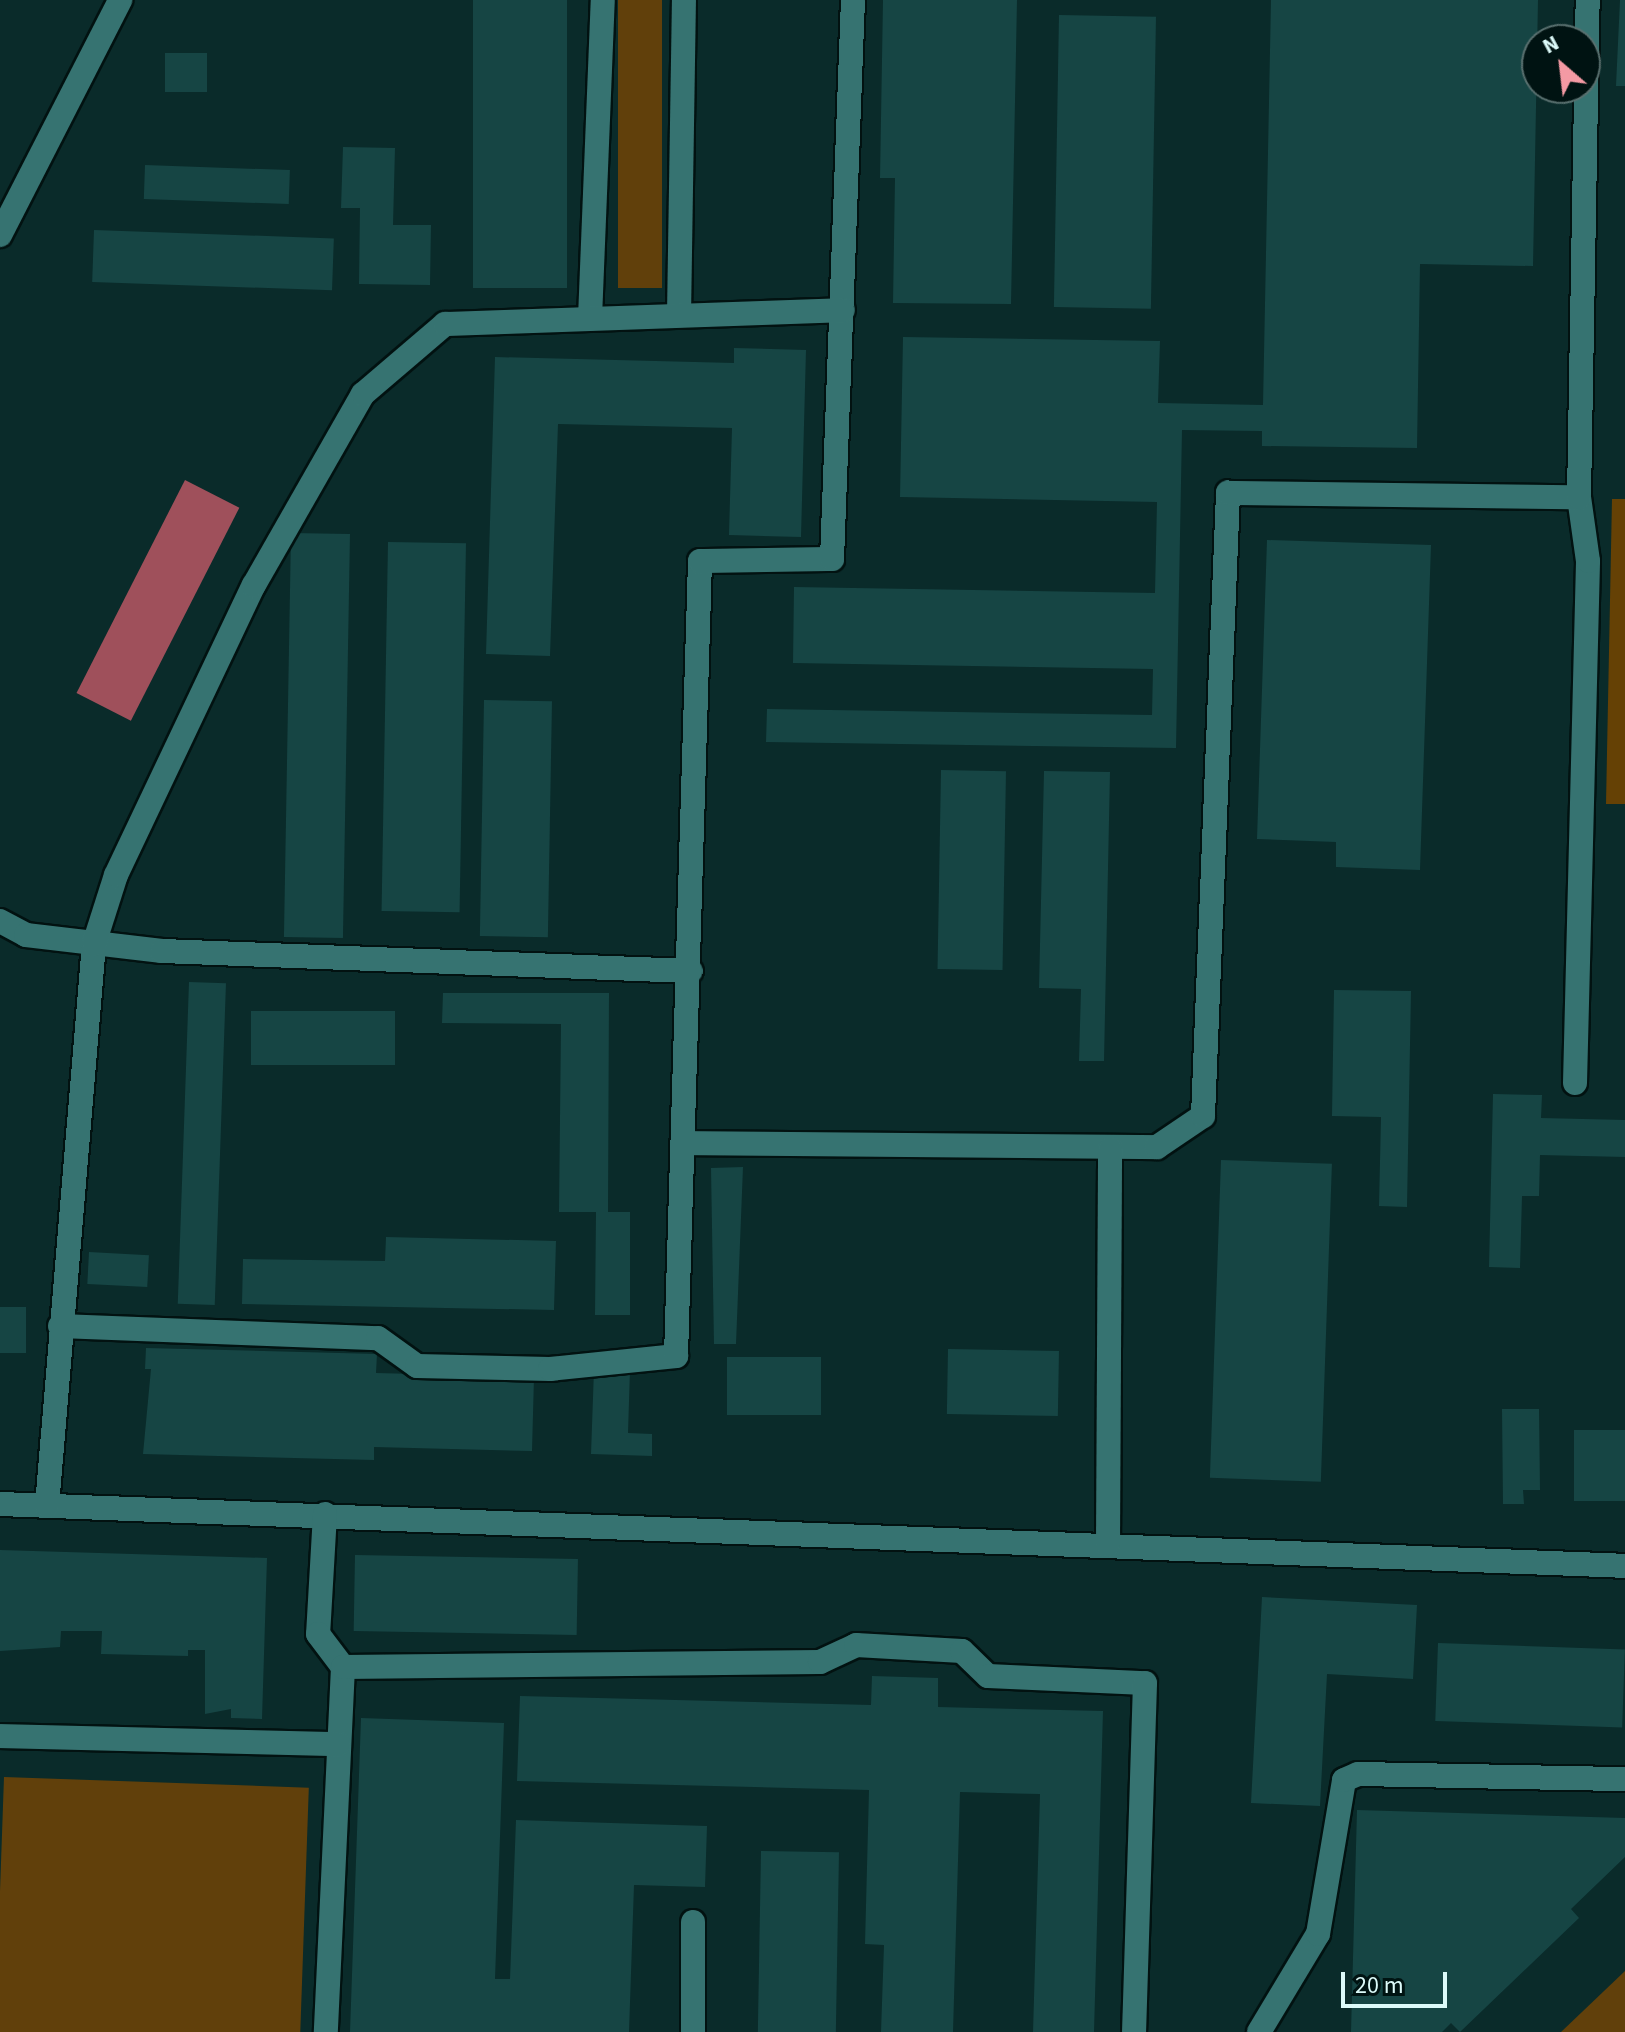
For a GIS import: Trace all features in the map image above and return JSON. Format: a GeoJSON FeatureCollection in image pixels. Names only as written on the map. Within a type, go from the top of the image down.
{"type":"FeatureCollection","features":[{"type":"Feature","properties":{"kind":"street"},"geometry":{"type":"LineString","coordinates":[[0,235],[120,0]]}},
{"type":"Feature","properties":{"kind":"street"},"geometry":{"type":"LineString","coordinates":[[590,318],[603,0]]}},
{"type":"Feature","properties":{"kind":"street"},"geometry":{"type":"LineString","coordinates":[[679,315],[684,0]]}},
{"type":"Feature","properties":{"kind":"street"},"geometry":{"type":"LineString","coordinates":[[60,1326],[378,1338],[417,1366],[550,1369],[676,1356],[686,1143],[700,561],[832,559],[853,0]]}},
{"type":"Feature","properties":{"kind":"street"},"geometry":{"type":"LineString","coordinates":[[1575,1083],[1588,561],[1579,497],[1588,0]]}},
{"type":"Feature","properties":{"kind":"street"},"geometry":{"type":"LineString","coordinates":[[47,1506],[94,944],[116,875],[254,585],[363,394],[445,324],[843,310]]}},
{"type":"Feature","properties":{"kind":"street"},"geometry":{"type":"LineString","coordinates":[[686,1143],[1157,1147],[1203,1116],[1228,493],[1579,497]]}},
{"type":"Feature","properties":{"kind":"street"},"geometry":{"type":"LineString","coordinates":[[0,921],[26,935],[94,944],[691,971]]}},
{"type":"Feature","properties":{"kind":"street"},"geometry":{"type":"LineString","coordinates":[[1108,1545],[1110,1149]]}},
{"type":"Feature","properties":{"kind":"street"},"geometry":{"type":"LineString","coordinates":[[0,1504],[1625,1566]]}},
{"type":"Feature","properties":{"kind":"street"},"geometry":{"type":"LineString","coordinates":[[325,1514],[318,1634],[343,1667],[326,2032]]}},
{"type":"Feature","properties":{"kind":"street"},"geometry":{"type":"LineString","coordinates":[[343,1667],[820,1662],[856,1645],[962,1651],[988,1676],[1145,1683],[1134,2032]]}},
{"type":"Feature","properties":{"kind":"street"},"geometry":{"type":"LineString","coordinates":[[0,1736],[339,1744]]}},
{"type":"Feature","properties":{"kind":"street"},"geometry":{"type":"LineString","coordinates":[[1259,2032],[1318,1934],[1344,1780],[1358,1774],[1625,1779]]}},
{"type":"Feature","properties":{"kind":"street"},"geometry":{"type":"LineString","coordinates":[[693,1922],[693,2032]]}},
{"type":"Feature","properties":{"kind":"shaded area"},"geometry":{"type":"Polygon","coordinates":[[[618,0],[662,0],[662,288],[618,288],[618,0]]]}},
{"type":"Feature","properties":{"kind":"shaded area"},"geometry":{"type":"Polygon","coordinates":[[[185,480],[239,508],[131,721],[76,693],[185,480]]]}},
{"type":"Feature","properties":{"kind":"shaded area"},"geometry":{"type":"Polygon","coordinates":[[[1612,499],[1625,499],[1625,804],[1606,804],[1612,499]]]}},
{"type":"Feature","properties":{"kind":"shaded area"},"geometry":{"type":"Polygon","coordinates":[[[4,1777],[309,1788],[300,2032],[0,2032],[4,1777]]]}},
{"type":"Feature","properties":{"kind":"shaded area"},"geometry":{"type":"Polygon","coordinates":[[[1625,1971],[1625,2032],[1561,2032],[1625,1971]]]}},
{"type":"Feature","properties":{"kind":"building"},"geometry":{"type":"Polygon","coordinates":[[[473,0],[567,0],[567,288],[473,288],[473,0]]]}},
{"type":"Feature","properties":{"kind":"building"},"geometry":{"type":"Polygon","coordinates":[[[883,0],[1017,0],[1011,304],[893,303],[895,178],[880,178],[883,0]]]}},
{"type":"Feature","properties":{"kind":"building"},"geometry":{"type":"Polygon","coordinates":[[[1271,0],[1538,0],[1538,24],[1521,24],[1521,104],[1536,104],[1533,266],[1420,264],[1417,448],[1262,446],[1262,431],[1182,430],[1176,748],[766,742],[767,709],[1152,715],[1153,669],[793,663],[794,587],[1155,593],[1157,502],[900,497],[903,337],[1160,341],[1158,403],[1263,405],[1271,0]]]}},
{"type":"Feature","properties":{"kind":"building"},"geometry":{"type":"Polygon","coordinates":[[[1620,0],[1625,0],[1625,86],[1616,86],[1620,0]]]}},
{"type":"Feature","properties":{"kind":"building"},"geometry":{"type":"Polygon","coordinates":[[[1059,15],[1156,17],[1151,309],[1054,307],[1059,15]]]}},
{"type":"Feature","properties":{"kind":"building"},"geometry":{"type":"Polygon","coordinates":[[[165,53],[207,53],[207,92],[165,92],[165,53]]]}},
{"type":"Feature","properties":{"kind":"building"},"geometry":{"type":"Polygon","coordinates":[[[343,147],[395,148],[393,225],[431,225],[430,285],[359,284],[360,208],[341,208],[343,147]]]}},
{"type":"Feature","properties":{"kind":"building"},"geometry":{"type":"Polygon","coordinates":[[[145,165],[290,170],[289,204],[144,199],[145,165]]]}},
{"type":"Feature","properties":{"kind":"building"},"geometry":{"type":"Polygon","coordinates":[[[94,230],[334,238],[332,290],[92,282],[94,230]]]}},
{"type":"Feature","properties":{"kind":"building"},"geometry":{"type":"Polygon","coordinates":[[[734,348],[806,350],[801,537],[729,535],[732,428],[558,424],[550,656],[486,654],[495,357],[734,363],[734,348]]]}},
{"type":"Feature","properties":{"kind":"building"},"geometry":{"type":"Polygon","coordinates":[[[291,533],[350,534],[343,938],[284,937],[291,533]]]}},
{"type":"Feature","properties":{"kind":"building"},"geometry":{"type":"Polygon","coordinates":[[[1267,540],[1431,545],[1420,870],[1336,867],[1336,842],[1257,839],[1267,540]]]}},
{"type":"Feature","properties":{"kind":"building"},"geometry":{"type":"Polygon","coordinates":[[[388,542],[466,543],[460,912],[382,911],[388,542]]]}},
{"type":"Feature","properties":{"kind":"building"},"geometry":{"type":"Polygon","coordinates":[[[484,700],[552,701],[548,937],[480,936],[484,700]]]}},
{"type":"Feature","properties":{"kind":"building"},"geometry":{"type":"Polygon","coordinates":[[[941,770],[1006,771],[1003,970],[938,969],[941,770]]]}},
{"type":"Feature","properties":{"kind":"building"},"geometry":{"type":"Polygon","coordinates":[[[1044,771],[1110,772],[1104,1061],[1079,1061],[1081,989],[1039,988],[1044,771]]]}},
{"type":"Feature","properties":{"kind":"building"},"geometry":{"type":"Polygon","coordinates":[[[189,982],[226,983],[215,1305],[178,1304],[189,982]]]}},
{"type":"Feature","properties":{"kind":"building"},"geometry":{"type":"Polygon","coordinates":[[[1334,990],[1411,991],[1407,1207],[1379,1206],[1381,1117],[1332,1116],[1334,990]]]}},
{"type":"Feature","properties":{"kind":"building"},"geometry":{"type":"Polygon","coordinates":[[[443,993],[609,993],[608,1212],[630,1212],[630,1315],[595,1315],[596,1212],[559,1212],[561,1024],[442,1023],[443,993]]]}},
{"type":"Feature","properties":{"kind":"building"},"geometry":{"type":"Polygon","coordinates":[[[251,1011],[395,1011],[395,1065],[251,1065],[251,1011]]]}},
{"type":"Feature","properties":{"kind":"building"},"geometry":{"type":"Polygon","coordinates":[[[1493,1094],[1542,1095],[1541,1118],[1625,1120],[1625,1157],[1540,1155],[1539,1196],[1522,1196],[1520,1268],[1489,1267],[1493,1094]]]}},
{"type":"Feature","properties":{"kind":"building"},"geometry":{"type":"Polygon","coordinates":[[[1221,1160],[1332,1164],[1321,1482],[1210,1478],[1221,1160]]]}},
{"type":"Feature","properties":{"kind":"building"},"geometry":{"type":"Polygon","coordinates":[[[743,1167],[736,1344],[714,1344],[711,1168],[743,1167]]]}},
{"type":"Feature","properties":{"kind":"building"},"geometry":{"type":"Polygon","coordinates":[[[386,1237],[556,1241],[554,1310],[242,1304],[243,1259],[385,1261],[386,1237]]]}},
{"type":"Feature","properties":{"kind":"building"},"geometry":{"type":"Polygon","coordinates":[[[89,1252],[149,1255],[147,1287],[87,1284],[89,1252]]]}},
{"type":"Feature","properties":{"kind":"building"},"geometry":{"type":"Polygon","coordinates":[[[0,1307],[26,1307],[26,1353],[0,1353],[0,1307]]]}},
{"type":"Feature","properties":{"kind":"building"},"geometry":{"type":"Polygon","coordinates":[[[146,1348],[377,1354],[376,1373],[534,1377],[532,1451],[374,1447],[374,1460],[143,1454],[151,1369],[145,1369],[146,1348]]]}},
{"type":"Feature","properties":{"kind":"building"},"geometry":{"type":"Polygon","coordinates":[[[948,1349],[1059,1351],[1058,1416],[947,1414],[948,1349]]]}},
{"type":"Feature","properties":{"kind":"building"},"geometry":{"type":"Polygon","coordinates":[[[727,1357],[821,1357],[821,1415],[727,1415],[727,1357]]]}},
{"type":"Feature","properties":{"kind":"building"},"geometry":{"type":"Polygon","coordinates":[[[594,1369],[630,1370],[628,1433],[652,1434],[652,1456],[591,1454],[594,1369]]]}},
{"type":"Feature","properties":{"kind":"building"},"geometry":{"type":"Polygon","coordinates":[[[1502,1409],[1539,1409],[1540,1490],[1523,1490],[1524,1504],[1503,1504],[1502,1409]]]}},
{"type":"Feature","properties":{"kind":"building"},"geometry":{"type":"Polygon","coordinates":[[[1574,1430],[1625,1430],[1625,1501],[1574,1501],[1574,1430]]]}},
{"type":"Feature","properties":{"kind":"building"},"geometry":{"type":"Polygon","coordinates":[[[0,1550],[267,1558],[262,1719],[231,1718],[231,1709],[205,1714],[205,1650],[188,1650],[188,1656],[101,1654],[102,1631],[61,1631],[60,1647],[0,1651],[0,1550]]]}},
{"type":"Feature","properties":{"kind":"building"},"geometry":{"type":"Polygon","coordinates":[[[355,1555],[578,1559],[577,1635],[354,1631],[355,1555]]]}},
{"type":"Feature","properties":{"kind":"building"},"geometry":{"type":"Polygon","coordinates":[[[1262,1597],[1417,1605],[1413,1679],[1327,1674],[1320,1806],[1251,1803],[1262,1597]]]}},
{"type":"Feature","properties":{"kind":"building"},"geometry":{"type":"Polygon","coordinates":[[[1438,1643],[1625,1650],[1622,1727],[1435,1721],[1438,1643]]]}},
{"type":"Feature","properties":{"kind":"building"},"geometry":{"type":"Polygon","coordinates":[[[872,1676],[938,1678],[938,1707],[1103,1711],[1094,2032],[1033,2032],[1040,1794],[960,1792],[953,2032],[881,2032],[884,1945],[865,1944],[869,1790],[517,1781],[520,1696],[871,1705],[872,1676]]]}},
{"type":"Feature","properties":{"kind":"building"},"geometry":{"type":"Polygon","coordinates":[[[361,1718],[504,1723],[495,1979],[510,1979],[516,1820],[707,1826],[705,1887],[634,1885],[629,2032],[350,2032],[361,1718]]]}},
{"type":"Feature","properties":{"kind":"building"},"geometry":{"type":"Polygon","coordinates":[[[1357,1810],[1625,1818],[1625,1857],[1571,1909],[1579,1918],[1460,2032],[1451,2023],[1442,2032],[1351,2032],[1357,1810]]]}},
{"type":"Feature","properties":{"kind":"building"},"geometry":{"type":"Polygon","coordinates":[[[761,1851],[839,1852],[836,2032],[758,2032],[761,1851]]]}}]}
